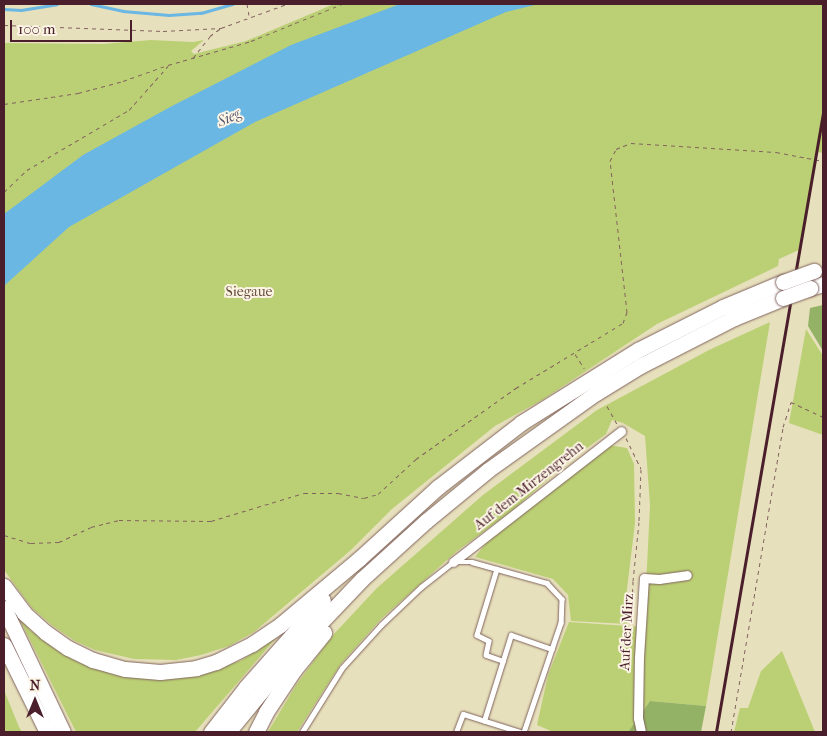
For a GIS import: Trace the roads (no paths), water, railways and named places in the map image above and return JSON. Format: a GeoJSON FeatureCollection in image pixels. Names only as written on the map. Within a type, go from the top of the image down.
{"type":"FeatureCollection","features":[{"type":"Feature","properties":{"kind":"highway"},"geometry":{"type":"LineString","coordinates":[[4,586],[33,622],[58,642],[93,660],[125,669],[169,671],[196,668],[216,662],[252,644],[306,604],[458,471],[521,423],[565,394],[666,335],[724,307],[782,282],[819,269]]}},
{"type":"Feature","properties":{"kind":"highway"},"geometry":{"type":"LineString","coordinates":[[228,732],[302,642],[362,580],[426,521],[488,470],[603,388],[686,341],[782,298],[817,286]]}},
{"type":"Feature","properties":{"kind":"highway"},"geometry":{"type":"LineString","coordinates":[[256,732],[266,712],[309,650],[426,521]]}},
{"type":"Feature","properties":{"kind":"highway"},"geometry":{"type":"LineString","coordinates":[[211,732],[246,687],[360,558]]}},
{"type":"Feature","properties":{"kind":"highway"},"geometry":{"type":"LineString","coordinates":[[4,608],[63,732]]}},
{"type":"Feature","properties":{"kind":"highway"},"geometry":{"type":"LineString","coordinates":[[4,645],[48,732]]}},
{"type":"Feature","properties":{"kind":"street","name":"Auf dem Mirzengrehn"},"geometry":{"type":"LineString","coordinates":[[452,562],[621,431]]}},
{"type":"Feature","properties":{"kind":"street","name":"Auf der Mirz"},"geometry":{"type":"LineString","coordinates":[[641,732],[638,718],[639,657],[644,578],[659,579],[688,575]]}},
{"type":"Feature","properties":{"kind":"lane"},"geometry":{"type":"LineString","coordinates":[[452,562],[472,562],[547,583],[562,599],[561,623],[524,732]]}},
{"type":"Feature","properties":{"kind":"lane","name":"Auf dem Mirzengrehn"},"geometry":{"type":"LineString","coordinates":[[302,732],[342,668],[381,624],[414,593],[452,562]]}},
{"type":"Feature","properties":{"kind":"lane"},"geometry":{"type":"LineString","coordinates":[[497,569],[477,634],[489,641],[486,654],[502,661]]}},
{"type":"Feature","properties":{"kind":"lane"},"geometry":{"type":"LineString","coordinates":[[484,721],[511,635],[552,649]]}},
{"type":"Feature","properties":{"kind":"lane"},"geometry":{"type":"LineString","coordinates":[[456,732],[463,714],[520,732]]}},
{"type":"Feature","properties":{"kind":"water","name":"Sieg"},"geometry":{"type":"Polygon","coordinates":[[[400,4],[539,4],[506,12],[255,122],[69,227],[4,286],[4,214],[83,155],[172,106],[291,45],[400,4]]]}},
{"type":"Feature","properties":{"kind":"waterway"},"geometry":{"type":"LineString","coordinates":[[4,9],[21,10],[57,4]]}},
{"type":"Feature","properties":{"kind":"waterway"},"geometry":{"type":"LineString","coordinates":[[91,4],[123,11],[169,15],[201,13],[233,4]]}},
{"type":"Feature","properties":{"kind":"railway"},"geometry":{"type":"LineString","coordinates":[[716,732],[823,113]]}},
{"type":"Feature","properties":{"kind":"park label","name":"Siegaue"},"geometry":{"type":"Point","coordinates":[249,292]}}]}
